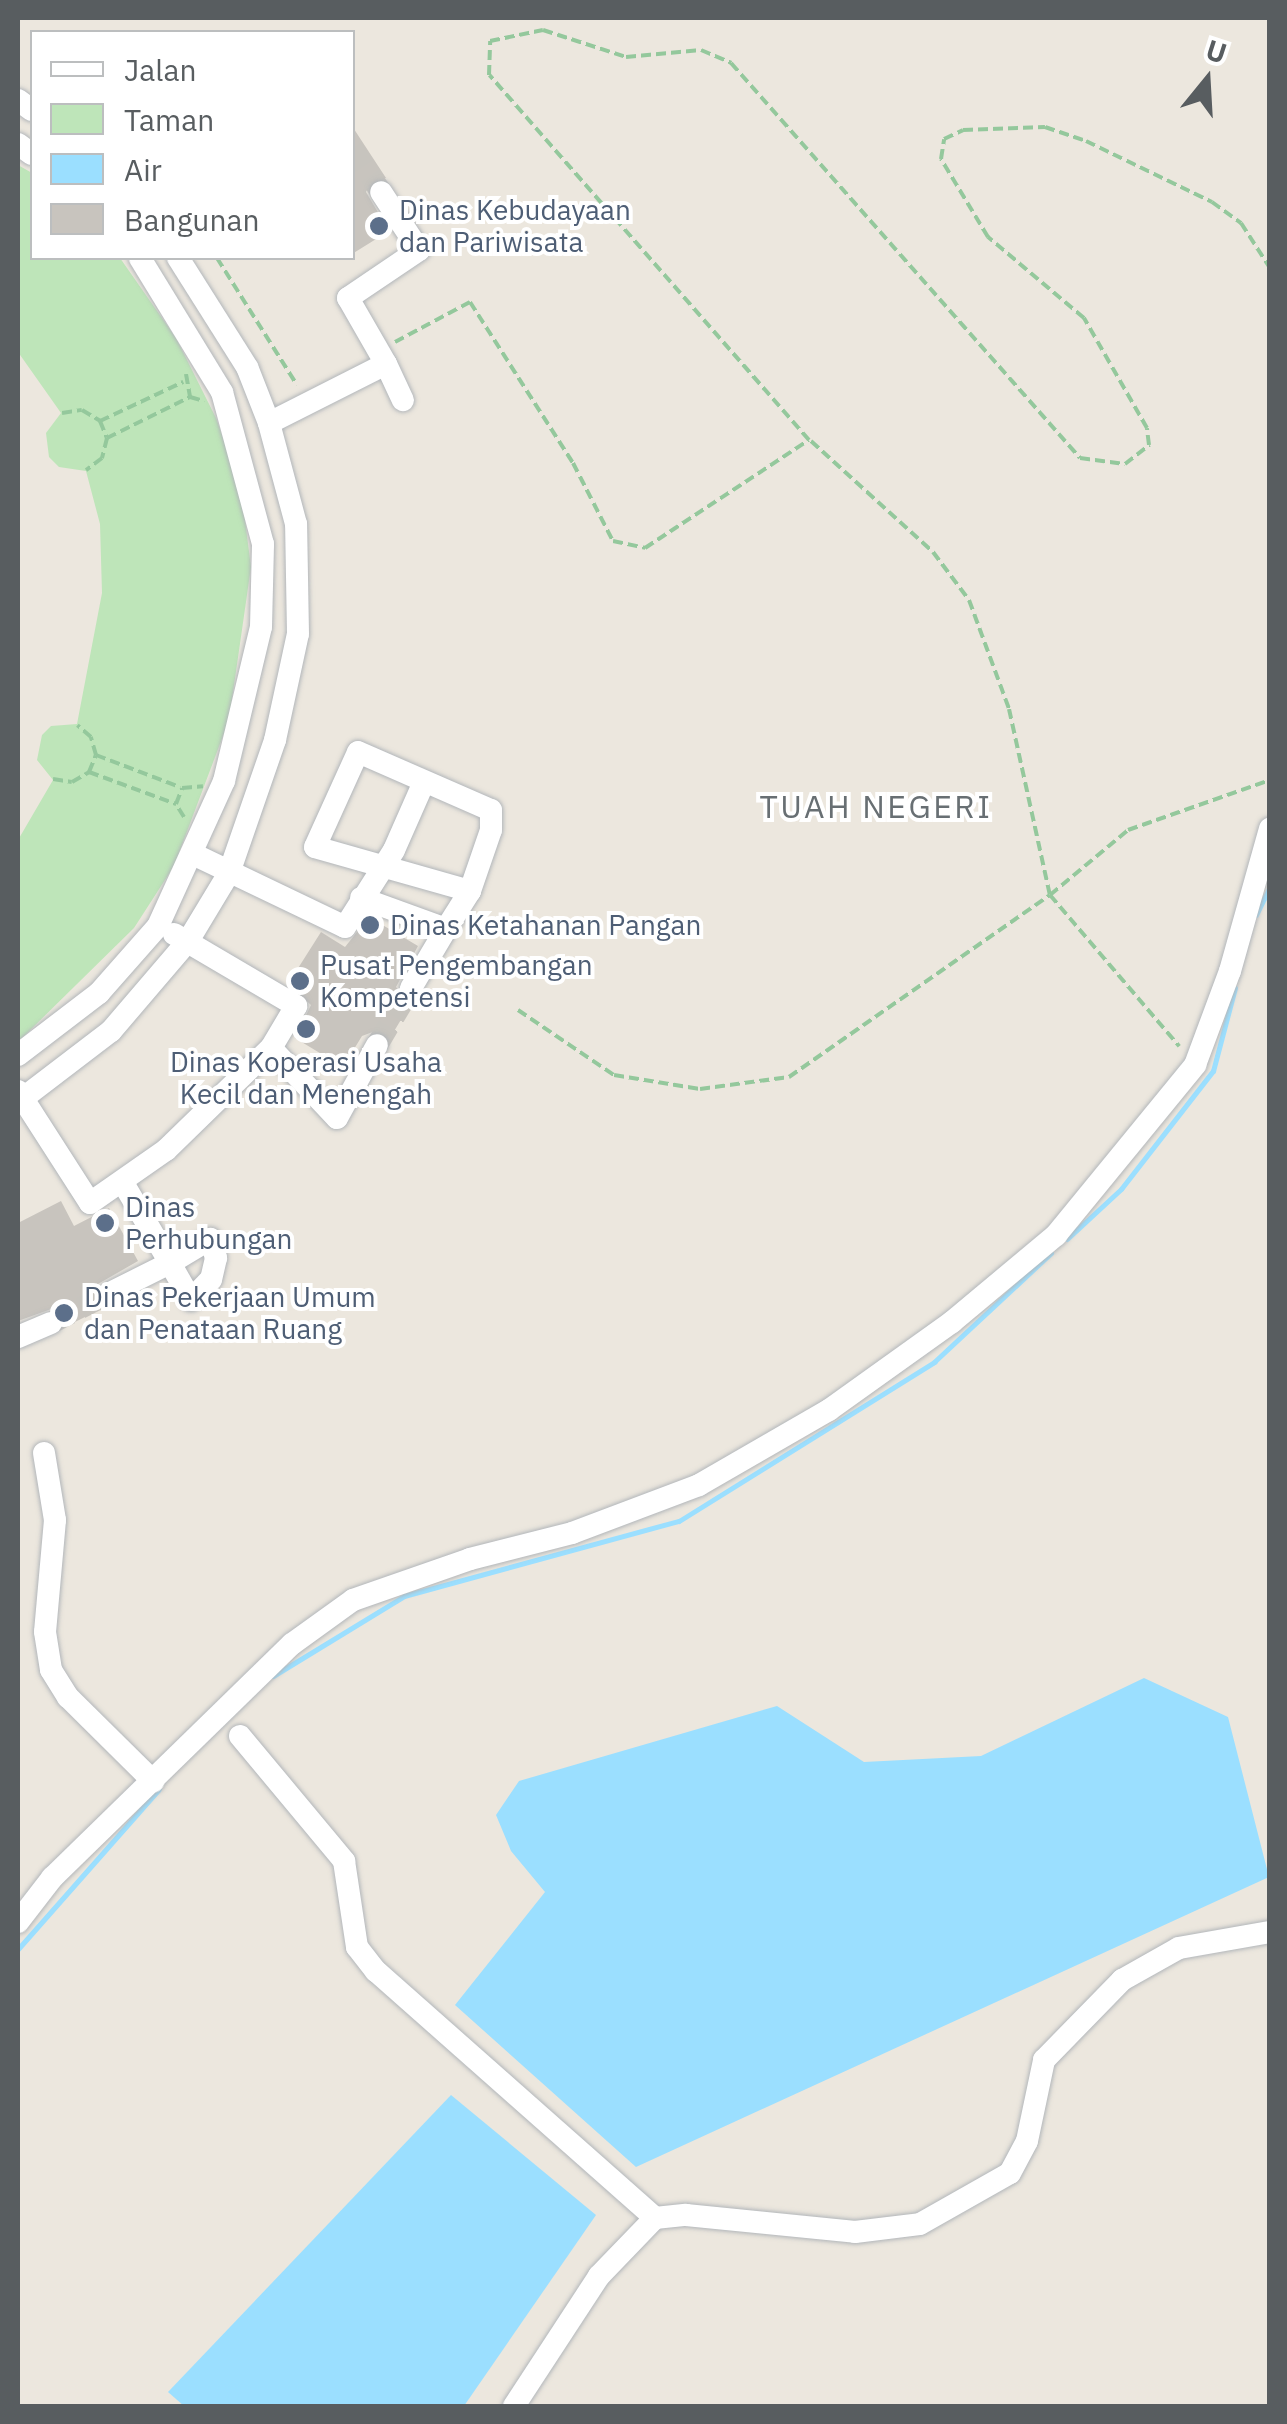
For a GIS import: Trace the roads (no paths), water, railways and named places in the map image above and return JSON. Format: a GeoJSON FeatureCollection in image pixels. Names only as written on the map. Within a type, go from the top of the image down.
{"type":"FeatureCollection","features":[{"type":"Feature","properties":{"kind":"street"},"geometry":{"type":"LineString","coordinates":[[381,192],[419,250],[348,298],[403,400]]}},
{"type":"Feature","properties":{"kind":"street"},"geometry":{"type":"LineString","coordinates":[[18,1055],[99,992],[158,926],[195,855],[245,704],[261,628],[263,544],[220,388],[145,260]]}},
{"type":"Feature","properties":{"kind":"street"},"geometry":{"type":"LineString","coordinates":[[158,926],[188,941],[296,1006],[270,1048],[166,1150],[90,1204],[20,1097],[111,1031],[188,941],[230,873],[275,740],[298,634],[296,524],[268,423],[221,321],[179,260]]}},
{"type":"Feature","properties":{"kind":"street"},"geometry":{"type":"LineString","coordinates":[[191,335],[221,321]]}},
{"type":"Feature","properties":{"kind":"street"},"geometry":{"type":"LineString","coordinates":[[268,423],[383,357]]}},
{"type":"Feature","properties":{"kind":"street"},"geometry":{"type":"LineString","coordinates":[[411,988],[470,891],[492,830],[492,810],[358,752],[315,847],[470,891]]}},
{"type":"Feature","properties":{"kind":"street"},"geometry":{"type":"LineString","coordinates":[[195,855],[345,927],[382,866],[424,782]]}},
{"type":"Feature","properties":{"kind":"street"},"geometry":{"type":"LineString","coordinates":[[18,1922],[52,1878],[292,1644],[353,1600],[650,1506],[829,1410],[952,1322],[1056,1236],[1195,1065],[1230,971],[1270,829]]}},
{"type":"Feature","properties":{"kind":"street"},"geometry":{"type":"LineString","coordinates":[[362,898],[446,928]]}},
{"type":"Feature","properties":{"kind":"street"},"geometry":{"type":"LineString","coordinates":[[270,1048],[337,1118],[377,1045]]}},
{"type":"Feature","properties":{"kind":"street"},"geometry":{"type":"LineString","coordinates":[[110,1293],[170,1263],[123,1182]]}},
{"type":"Feature","properties":{"kind":"street"},"geometry":{"type":"LineString","coordinates":[[18,1338],[50,1324]]}},
{"type":"Feature","properties":{"kind":"street"},"geometry":{"type":"LineString","coordinates":[[44,1453],[55,1520],[45,1632],[51,1670],[68,1697],[152,1781]]}},
{"type":"Feature","properties":{"kind":"street"},"geometry":{"type":"LineString","coordinates":[[240,1736],[344,1862],[357,1947],[376,1971],[654,2218]]}},
{"type":"Feature","properties":{"kind":"street"},"geometry":{"type":"LineString","coordinates":[[514,2406],[600,2276],[654,2218],[686,2215],[855,2232],[920,2224],[1010,2173],[1026,2141],[1044,2060],[1122,1980],[1179,1948],[1270,1932]]}},
{"type":"Feature","properties":{"kind":"water"},"geometry":{"type":"Polygon","coordinates":[[[1144,1678],[1228,1717],[1269,1877],[636,2167],[455,2005],[545,1892],[511,1851],[496,1815],[519,1781],[777,1706],[864,1762],[981,1756],[1144,1678]]]}},
{"type":"Feature","properties":{"kind":"water"},"geometry":{"type":"Polygon","coordinates":[[[451,2095],[596,2215],[464,2406],[184,2406],[168,2392],[451,2095]]]}},
{"type":"Feature","properties":{"kind":"waterway"},"geometry":{"type":"LineString","coordinates":[[1256,915],[1270,886]]}},
{"type":"Feature","properties":{"kind":"waterway"},"geometry":{"type":"LineString","coordinates":[[1067,1239],[1121,1189],[1213,1071],[1235,988]]}},
{"type":"Feature","properties":{"kind":"waterway"},"geometry":{"type":"LineString","coordinates":[[273,1676],[404,1596],[679,1521],[934,1362],[1051,1253]]}},
{"type":"Feature","properties":{"kind":"waterway"},"geometry":{"type":"LineString","coordinates":[[18,1949],[159,1789]]}},
{"type":"Feature","properties":{"kind":"tunnel"},"geometry":{"type":"LineString","coordinates":[[355,153],[381,192]]}},
{"type":"Feature","properties":{"kind":"tunnel"},"geometry":{"type":"LineString","coordinates":[[377,1045],[411,988]]}},
{"type":"Feature","properties":{"kind":"tunnel"},"geometry":{"type":"LineString","coordinates":[[51,1323],[110,1293]]}},
{"type":"Feature","properties":{"kind":"place","name":"Dinas Kebudayaan dan Pariwisata"},"geometry":{"type":"Point","coordinates":[379,226]}},
{"type":"Feature","properties":{"kind":"place","name":"Dinas Ketahanan Pangan"},"geometry":{"type":"Point","coordinates":[370,925]}},
{"type":"Feature","properties":{"kind":"place","name":"Pusat Pengembangan Kompetensi"},"geometry":{"type":"Point","coordinates":[300,981]}},
{"type":"Feature","properties":{"kind":"place","name":"Dinas Koperasi Usaha Kecil dan Menengah"},"geometry":{"type":"Point","coordinates":[306,1029]}},
{"type":"Feature","properties":{"kind":"place","name":"Dinas Perhubungan"},"geometry":{"type":"Point","coordinates":[105,1223]}},
{"type":"Feature","properties":{"kind":"place","name":"Dinas Pekerjaan Umum dan Penataan Ruang"},"geometry":{"type":"Point","coordinates":[64,1313]}},
{"type":"Feature","properties":{"kind":"district","name":"TUAH NEGERI"},"geometry":{"type":"Point","coordinates":[876,806]}}]}
